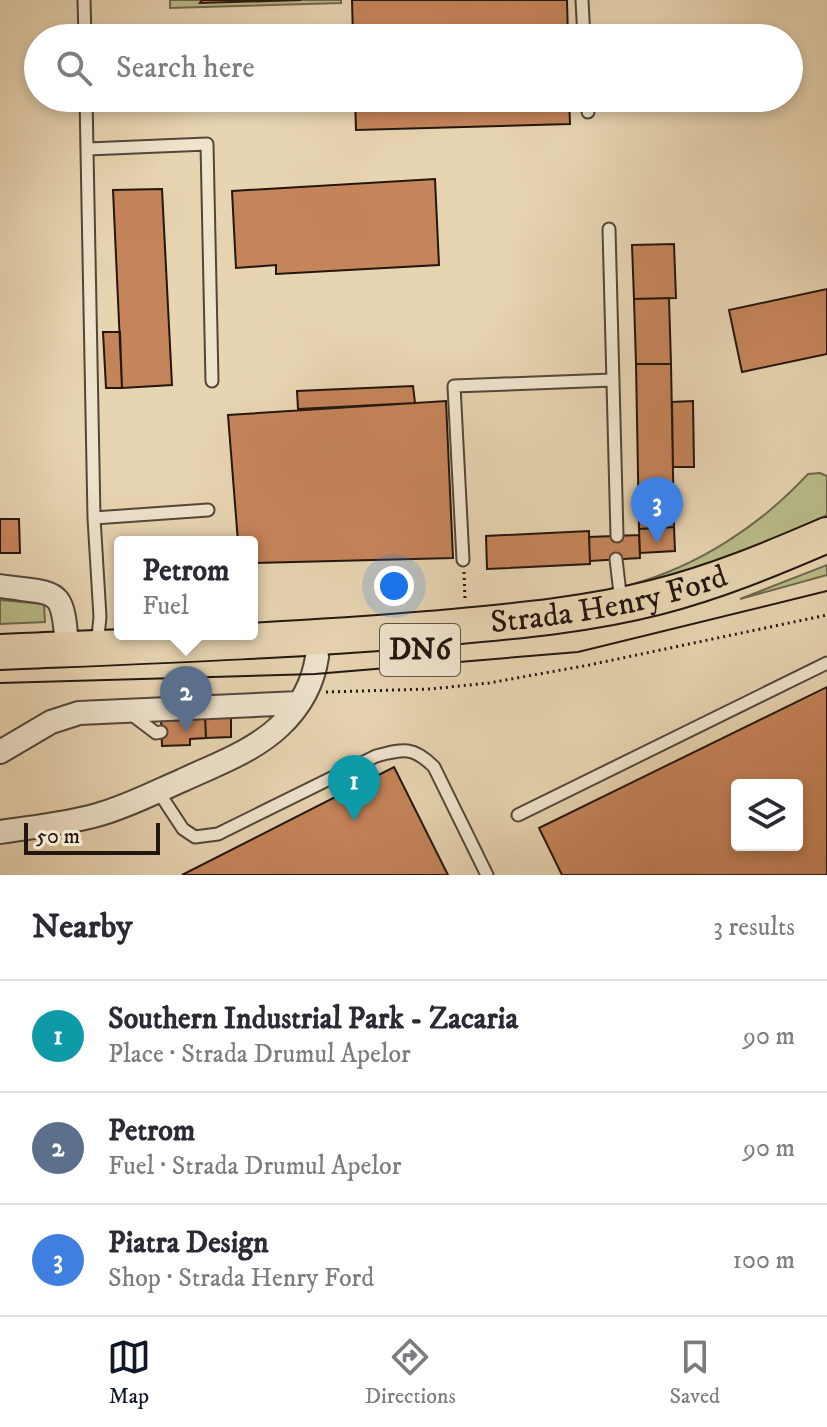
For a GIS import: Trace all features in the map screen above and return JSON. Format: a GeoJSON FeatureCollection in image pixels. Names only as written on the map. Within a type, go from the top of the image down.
{"type":"FeatureCollection","features":[{"type":"Feature","properties":{"kind":"main road","name":"Strada Henry Ford"},"geometry":{"type":"LineString","coordinates":[[0,652],[319,639],[468,625],[621,605],[719,579],[827,535]]}},
{"type":"Feature","properties":{"kind":"main road","name":"Strada Henry Ford"},"geometry":{"type":"LineString","coordinates":[[0,669],[317,657],[518,640],[648,618],[722,597],[827,555]]}},
{"type":"Feature","properties":{"kind":"street"},"geometry":{"type":"LineString","coordinates":[[0,586],[51,594],[60,600],[82,648]]}},
{"type":"Feature","properties":{"kind":"street"},"geometry":{"type":"LineString","coordinates":[[0,832],[58,824],[99,814],[158,791],[253,745],[279,727],[302,697],[315,674],[317,657]]}},
{"type":"Feature","properties":{"kind":"street"},"geometry":{"type":"LineString","coordinates":[[0,752],[51,722],[79,713],[192,711],[302,697]]}},
{"type":"Feature","properties":{"kind":"lane"},"geometry":{"type":"LineString","coordinates":[[84,0],[85,24]]}},
{"type":"Feature","properties":{"kind":"lane"},"geometry":{"type":"LineString","coordinates":[[582,0],[583,24]]}},
{"type":"Feature","properties":{"kind":"lane"},"geometry":{"type":"LineString","coordinates":[[82,648],[100,617],[94,518],[87,112]]}},
{"type":"Feature","properties":{"kind":"lane"},"geometry":{"type":"LineString","coordinates":[[88,149],[207,144],[212,381]]}},
{"type":"Feature","properties":{"kind":"lane"},"geometry":{"type":"LineString","coordinates":[[609,229],[617,536]]}},
{"type":"Feature","properties":{"kind":"lane"},"geometry":{"type":"LineString","coordinates":[[463,560],[454,386],[612,380]]}},
{"type":"Feature","properties":{"kind":"lane"},"geometry":{"type":"LineString","coordinates":[[94,518],[208,510]]}},
{"type":"Feature","properties":{"kind":"lane"},"geometry":{"type":"LineString","coordinates":[[616,559],[621,605]]}},
{"type":"Feature","properties":{"kind":"lane"},"geometry":{"type":"LineString","coordinates":[[518,815],[827,663]]}},
{"type":"Feature","properties":{"kind":"lane"},"geometry":{"type":"LineString","coordinates":[[128,711],[156,733],[161,732]]}},
{"type":"Feature","properties":{"kind":"lane"},"geometry":{"type":"LineString","coordinates":[[158,791],[183,829],[195,837],[218,834],[376,756],[401,749],[420,753],[434,767],[487,875]]}},
{"type":"Feature","properties":{"kind":"path"},"geometry":{"type":"LineString","coordinates":[[463,560],[468,625]]}},
{"type":"Feature","properties":{"kind":"path"},"geometry":{"type":"LineString","coordinates":[[302,697],[489,683],[827,615]]}},
{"type":"Feature","properties":{"kind":"green space"},"geometry":{"type":"Polygon","coordinates":[[[170,0],[341,0],[341,3],[170,8],[170,0]]]}},
{"type":"Feature","properties":{"kind":"green space"},"geometry":{"type":"Polygon","coordinates":[[[808,474],[827,476],[827,515],[746,554],[629,591],[630,585],[680,567],[726,542],[770,511],[808,474]]]}},
{"type":"Feature","properties":{"kind":"green space"},"geometry":{"type":"Polygon","coordinates":[[[827,565],[827,575],[740,599],[827,565]]]}},
{"type":"Feature","properties":{"kind":"green space"},"geometry":{"type":"Polygon","coordinates":[[[0,600],[44,604],[45,622],[0,624],[0,600]]]}},
{"type":"Feature","properties":{"kind":"building"},"geometry":{"type":"Polygon","coordinates":[[[202,0],[301,0],[200,3],[202,0]]]}},
{"type":"Feature","properties":{"kind":"building"},"geometry":{"type":"Polygon","coordinates":[[[352,0],[567,0],[568,24],[353,24],[352,0]]]}},
{"type":"Feature","properties":{"kind":"building"},"geometry":{"type":"Polygon","coordinates":[[[355,112],[570,112],[570,124],[356,130],[355,112]]]}},
{"type":"Feature","properties":{"kind":"building"},"geometry":{"type":"Polygon","coordinates":[[[435,179],[439,265],[276,274],[276,265],[236,268],[232,191],[435,179]]]}},
{"type":"Feature","properties":{"kind":"building"},"geometry":{"type":"Polygon","coordinates":[[[162,189],[172,385],[122,388],[113,190],[162,189]]]}},
{"type":"Feature","properties":{"kind":"building"},"geometry":{"type":"Polygon","coordinates":[[[674,244],[676,298],[634,299],[632,245],[674,244]]]}},
{"type":"Feature","properties":{"kind":"building"},"geometry":{"type":"Polygon","coordinates":[[[827,289],[827,354],[742,372],[729,310],[827,289]]]}},
{"type":"Feature","properties":{"kind":"building"},"geometry":{"type":"Polygon","coordinates":[[[669,298],[671,364],[636,364],[634,299],[669,298]]]}},
{"type":"Feature","properties":{"kind":"building"},"geometry":{"type":"Polygon","coordinates":[[[103,332],[120,332],[122,388],[106,388],[103,332]]]}},
{"type":"Feature","properties":{"kind":"building"},"geometry":{"type":"Polygon","coordinates":[[[636,364],[671,364],[674,527],[639,529],[636,364]]]}},
{"type":"Feature","properties":{"kind":"building"},"geometry":{"type":"Polygon","coordinates":[[[413,386],[415,403],[298,409],[297,391],[413,386]]]}},
{"type":"Feature","properties":{"kind":"building"},"geometry":{"type":"Polygon","coordinates":[[[446,401],[453,558],[258,563],[258,536],[238,536],[228,415],[446,401]]]}},
{"type":"Feature","properties":{"kind":"building"},"geometry":{"type":"Polygon","coordinates":[[[693,401],[694,467],[673,467],[672,402],[693,401]]]}},
{"type":"Feature","properties":{"kind":"building"},"geometry":{"type":"Polygon","coordinates":[[[0,519],[19,519],[20,553],[0,553],[0,519]]]}},
{"type":"Feature","properties":{"kind":"building"},"geometry":{"type":"Polygon","coordinates":[[[674,527],[675,551],[640,553],[639,529],[674,527]]]}},
{"type":"Feature","properties":{"kind":"building"},"geometry":{"type":"Polygon","coordinates":[[[589,531],[590,564],[487,569],[486,536],[589,531]]]}},
{"type":"Feature","properties":{"kind":"building"},"geometry":{"type":"Polygon","coordinates":[[[639,535],[640,558],[590,561],[589,537],[639,535]]]}},
{"type":"Feature","properties":{"kind":"building"},"geometry":{"type":"Polygon","coordinates":[[[827,687],[827,875],[562,875],[539,828],[827,687]]]}},
{"type":"Feature","properties":{"kind":"building"},"geometry":{"type":"Polygon","coordinates":[[[231,714],[231,737],[206,738],[205,715],[231,714]]]}},
{"type":"Feature","properties":{"kind":"building"},"geometry":{"type":"Polygon","coordinates":[[[205,715],[206,738],[190,739],[190,745],[162,746],[161,717],[205,715]]]}},
{"type":"Feature","properties":{"kind":"building"},"geometry":{"type":"Polygon","coordinates":[[[394,767],[448,875],[182,875],[394,767]]]}},
{"type":"Feature","properties":{"kind":"tram line"},"geometry":{"type":"LineString","coordinates":[[0,683],[315,674],[578,652],[827,591]]}},
{"type":"Feature","properties":{"kind":"place","name":"Piatra Design"},"geometry":{"type":"Point","coordinates":[657,543]}},
{"type":"Feature","properties":{"kind":"place","name":"Petrom"},"geometry":{"type":"Point","coordinates":[186,732]}},
{"type":"Feature","properties":{"kind":"place","name":"Southern Industrial Park - Zacaria"},"geometry":{"type":"Point","coordinates":[354,821]}}]}
